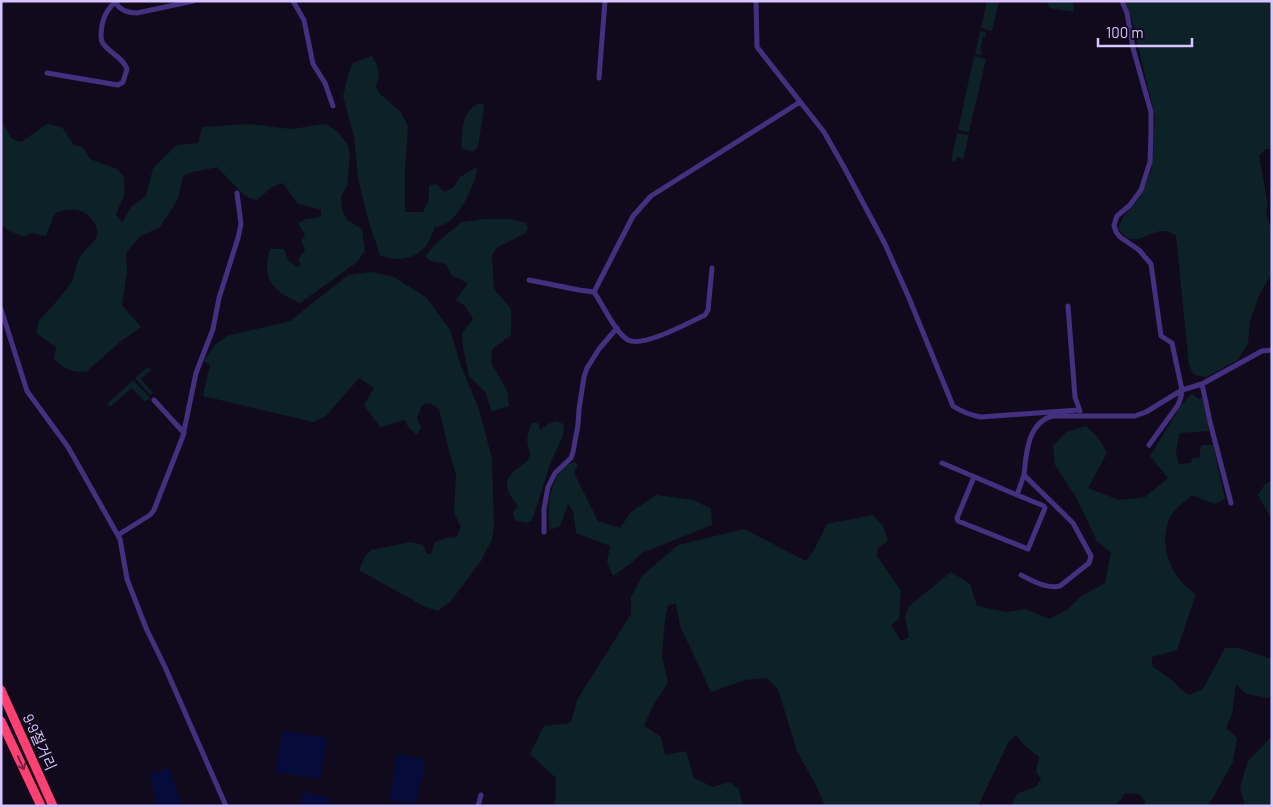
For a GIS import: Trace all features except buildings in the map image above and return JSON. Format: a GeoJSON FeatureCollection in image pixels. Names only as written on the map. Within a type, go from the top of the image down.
{"type":"FeatureCollection","features":[{"type":"Feature","properties":{"kind":"highway","name":"9·9절거리"},"geometry":{"type":"LineString","coordinates":[[1,690],[53,806]]}},
{"type":"Feature","properties":{"kind":"highway","name":"9·9절거리"},"geometry":{"type":"LineString","coordinates":[[1,721],[41,806]]}},
{"type":"Feature","properties":{"kind":"street"},"geometry":{"type":"LineString","coordinates":[[293,1],[304,20],[313,64],[325,83],[333,106]]}},
{"type":"Feature","properties":{"kind":"street"},"geometry":{"type":"LineString","coordinates":[[599,78],[605,1]]}},
{"type":"Feature","properties":{"kind":"street"},"geometry":{"type":"LineString","coordinates":[[756,1],[757,47],[824,132],[885,244],[953,406],[972,416],[1079,410]]}},
{"type":"Feature","properties":{"kind":"street"},"geometry":{"type":"LineString","coordinates":[[1122,1],[1127,13],[1133,48],[1151,112],[1150,162],[1140,190],[1130,205],[1117,216],[1114,225],[1120,237],[1139,250],[1151,264],[1160,336],[1172,343],[1182,390],[1178,405],[1149,445]]}},
{"type":"Feature","properties":{"kind":"street"},"geometry":{"type":"LineString","coordinates":[[47,72],[118,85],[123,82],[128,68],[103,44],[101,38],[102,20],[107,10],[115,2],[123,10],[137,13],[193,2]]}},
{"type":"Feature","properties":{"kind":"street"},"geometry":{"type":"LineString","coordinates":[[594,292],[633,216],[651,196],[800,102]]}},
{"type":"Feature","properties":{"kind":"street"},"geometry":{"type":"LineString","coordinates":[[118,535],[150,515],[154,510],[184,433],[196,373],[213,329],[238,238],[241,224],[237,193]]}},
{"type":"Feature","properties":{"kind":"street"},"geometry":{"type":"LineString","coordinates":[[594,292],[617,328],[629,340],[636,342],[658,336],[705,315],[708,310],[712,268]]}},
{"type":"Feature","properties":{"kind":"street"},"geometry":{"type":"LineString","coordinates":[[529,280],[594,292]]}},
{"type":"Feature","properties":{"kind":"street"},"geometry":{"type":"LineString","coordinates":[[1068,306],[1075,398],[1083,416]]}},
{"type":"Feature","properties":{"kind":"street"},"geometry":{"type":"LineString","coordinates":[[1,309],[27,391],[68,446],[118,535],[127,579],[146,628],[165,666],[226,806]]}},
{"type":"Feature","properties":{"kind":"street"},"geometry":{"type":"LineString","coordinates":[[544,532],[544,509],[548,486],[555,473],[571,458],[573,452],[581,393],[587,368],[599,349],[617,328]]}},
{"type":"Feature","properties":{"kind":"street"},"geometry":{"type":"LineString","coordinates":[[1017,495],[1024,475],[1030,438],[1038,423],[1045,418],[1053,416],[1135,416],[1146,412],[1182,390],[1202,384],[1262,351],[1272,350]]}},
{"type":"Feature","properties":{"kind":"street"},"geometry":{"type":"LineString","coordinates":[[1202,384],[1231,503]]}},
{"type":"Feature","properties":{"kind":"street"},"geometry":{"type":"LineString","coordinates":[[154,400],[184,433]]}},
{"type":"Feature","properties":{"kind":"street"},"geometry":{"type":"LineString","coordinates":[[942,463],[1044,506],[1045,508],[1028,549],[958,520],[957,518],[974,477]]}},
{"type":"Feature","properties":{"kind":"street"},"geometry":{"type":"LineString","coordinates":[[1021,575],[1044,585],[1060,586],[1088,563],[1091,556],[1073,523],[1024,475]]}},
{"type":"Feature","properties":{"kind":"street"},"geometry":{"type":"LineString","coordinates":[[478,806],[481,795]]}},
{"type":"Feature","properties":{"kind":"green space"},"geometry":{"type":"Polygon","coordinates":[[[987,1],[999,1],[992,31],[981,28],[987,1]]]}},
{"type":"Feature","properties":{"kind":"green space"},"geometry":{"type":"Polygon","coordinates":[[[1046,1],[1073,1],[1074,12],[1050,8],[1046,1]]]}},
{"type":"Feature","properties":{"kind":"green space"},"geometry":{"type":"Polygon","coordinates":[[[1125,1],[1272,1],[1272,149],[1266,149],[1259,156],[1268,205],[1266,213],[1272,231],[1272,273],[1260,293],[1250,321],[1248,343],[1238,360],[1206,377],[1194,375],[1189,365],[1176,235],[1166,231],[1135,239],[1124,235],[1118,228],[1124,216],[1140,197],[1151,171],[1155,117],[1131,16],[1125,1]]]}},
{"type":"Feature","properties":{"kind":"green space"},"geometry":{"type":"Polygon","coordinates":[[[980,31],[986,33],[985,37],[983,37],[981,55],[975,54],[980,31]]]}},
{"type":"Feature","properties":{"kind":"green space"},"geometry":{"type":"Polygon","coordinates":[[[372,56],[376,62],[379,75],[376,86],[379,93],[400,111],[408,126],[405,212],[423,212],[429,200],[429,186],[436,184],[444,192],[454,187],[460,177],[477,167],[472,187],[457,214],[447,223],[435,227],[427,244],[419,253],[402,259],[391,259],[380,255],[368,219],[358,178],[354,137],[343,96],[353,63],[372,56]]]}},
{"type":"Feature","properties":{"kind":"green space"},"geometry":{"type":"Polygon","coordinates":[[[974,56],[986,59],[969,132],[958,130],[974,56]]]}},
{"type":"Feature","properties":{"kind":"green space"},"geometry":{"type":"Polygon","coordinates":[[[482,103],[484,108],[478,147],[473,152],[461,148],[464,121],[470,109],[482,103]]]}},
{"type":"Feature","properties":{"kind":"green space"},"geometry":{"type":"Polygon","coordinates":[[[1,120],[12,139],[21,142],[47,124],[62,127],[74,145],[83,147],[90,159],[117,169],[124,177],[125,193],[116,214],[122,223],[131,207],[146,196],[153,168],[177,145],[198,143],[202,127],[251,124],[291,129],[326,124],[338,132],[348,145],[350,157],[347,186],[341,196],[342,210],[347,220],[362,229],[365,251],[356,263],[300,303],[276,289],[268,277],[267,269],[270,249],[284,249],[288,260],[297,267],[301,265],[298,259],[305,250],[301,241],[305,234],[298,224],[305,219],[321,217],[321,210],[298,204],[283,183],[274,186],[256,200],[245,196],[217,167],[186,174],[183,176],[178,199],[160,227],[139,237],[126,253],[127,273],[122,305],[141,327],[120,342],[86,372],[68,369],[54,359],[56,347],[36,333],[39,320],[52,307],[73,279],[76,265],[95,240],[97,229],[89,216],[76,210],[55,213],[46,236],[31,233],[25,237],[9,231],[1,224],[1,120]]]}},
{"type":"Feature","properties":{"kind":"green space"},"geometry":{"type":"Polygon","coordinates":[[[957,133],[969,135],[963,160],[959,157],[955,162],[951,161],[957,133]]]}},
{"type":"Feature","properties":{"kind":"green space"},"geometry":{"type":"Polygon","coordinates":[[[510,219],[526,223],[528,227],[526,233],[496,248],[492,256],[494,289],[511,309],[511,335],[492,349],[491,362],[508,393],[509,406],[492,411],[485,392],[469,376],[463,347],[462,333],[473,319],[465,306],[456,300],[468,283],[452,276],[446,264],[431,261],[425,257],[435,244],[462,222],[510,219]]]}},
{"type":"Feature","properties":{"kind":"green space"},"geometry":{"type":"Polygon","coordinates":[[[372,272],[394,277],[427,298],[450,330],[461,366],[479,409],[492,459],[494,526],[492,539],[481,561],[451,601],[438,611],[425,607],[359,570],[365,556],[371,550],[411,542],[423,545],[427,554],[431,554],[435,542],[457,537],[461,527],[454,513],[456,475],[439,409],[430,403],[422,405],[417,418],[421,427],[417,435],[408,427],[405,420],[380,427],[364,405],[374,388],[359,378],[326,416],[313,422],[203,396],[210,365],[204,361],[216,344],[227,336],[290,321],[348,275],[372,272]]]}},
{"type":"Feature","properties":{"kind":"green space"},"geometry":{"type":"Polygon","coordinates":[[[148,367],[151,370],[141,379],[153,393],[150,395],[135,378],[148,367]]]}},
{"type":"Feature","properties":{"kind":"green space"},"geometry":{"type":"Polygon","coordinates":[[[133,380],[150,398],[145,402],[132,388],[110,407],[107,404],[133,380]]]}},
{"type":"Feature","properties":{"kind":"green space"},"geometry":{"type":"Polygon","coordinates":[[[1192,394],[1199,399],[1202,398],[1209,431],[1179,433],[1176,453],[1179,464],[1191,463],[1192,458],[1199,458],[1201,445],[1213,445],[1225,499],[1215,504],[1192,495],[1172,514],[1167,525],[1165,536],[1168,558],[1179,579],[1196,594],[1177,650],[1152,657],[1152,666],[1189,695],[1203,689],[1225,648],[1239,648],[1268,658],[1272,657],[1272,695],[1269,698],[1246,694],[1236,684],[1232,714],[1226,728],[1237,738],[1233,762],[1208,806],[1144,806],[1145,801],[1139,794],[1125,793],[1116,806],[1011,806],[1017,795],[1036,787],[1041,779],[1036,772],[1039,757],[1026,747],[1016,735],[1009,741],[978,806],[825,806],[797,751],[778,689],[767,678],[745,680],[711,692],[680,626],[676,604],[668,605],[665,620],[662,656],[668,682],[653,706],[644,726],[661,737],[665,755],[686,751],[694,778],[713,787],[730,782],[739,790],[743,806],[555,806],[556,778],[530,754],[544,726],[571,723],[577,700],[631,614],[631,597],[642,576],[678,545],[744,529],[806,561],[814,550],[827,524],[873,515],[883,526],[888,541],[878,548],[877,556],[901,591],[899,619],[891,625],[901,641],[909,637],[905,618],[908,607],[951,572],[970,584],[977,606],[1006,612],[1025,609],[1050,619],[1068,609],[1080,597],[1105,583],[1111,553],[1097,541],[1077,499],[1055,465],[1053,446],[1066,432],[1086,426],[1097,436],[1107,453],[1088,488],[1119,500],[1145,497],[1168,478],[1150,456],[1182,404],[1192,394]]]}},
{"type":"Feature","properties":{"kind":"green space"},"geometry":{"type":"Polygon","coordinates":[[[557,421],[563,424],[562,438],[550,464],[534,515],[531,521],[526,523],[515,520],[513,512],[518,506],[510,494],[507,485],[508,478],[528,459],[530,454],[527,438],[532,423],[538,423],[540,430],[548,424],[557,421]]]}},
{"type":"Feature","properties":{"kind":"green space"},"geometry":{"type":"Polygon","coordinates":[[[575,462],[578,464],[574,473],[598,521],[620,528],[631,512],[656,495],[694,500],[711,509],[712,525],[642,553],[613,576],[607,563],[610,546],[576,533],[573,511],[568,504],[560,526],[550,530],[550,501],[555,480],[567,465],[575,462]]]}},
{"type":"Feature","properties":{"kind":"green space"},"geometry":{"type":"Polygon","coordinates":[[[1272,481],[1272,520],[1258,495],[1265,484],[1272,481]]]}},
{"type":"Feature","properties":{"kind":"green space"},"geometry":{"type":"Polygon","coordinates":[[[1272,736],[1272,806],[1245,806],[1240,787],[1248,761],[1272,736]]]}},
{"type":"Feature","properties":{"kind":"shaded area"},"geometry":{"type":"Polygon","coordinates":[[[282,731],[327,738],[320,779],[276,772],[282,731]]]}},
{"type":"Feature","properties":{"kind":"shaded area"},"geometry":{"type":"Polygon","coordinates":[[[397,754],[423,759],[424,774],[419,785],[416,804],[390,800],[397,754]]]}},
{"type":"Feature","properties":{"kind":"shaded area"},"geometry":{"type":"Polygon","coordinates":[[[168,768],[182,806],[157,806],[150,774],[168,768]]]}},
{"type":"Feature","properties":{"kind":"shaded area"},"geometry":{"type":"Polygon","coordinates":[[[303,792],[329,797],[328,806],[301,806],[303,792]]]}}]}
